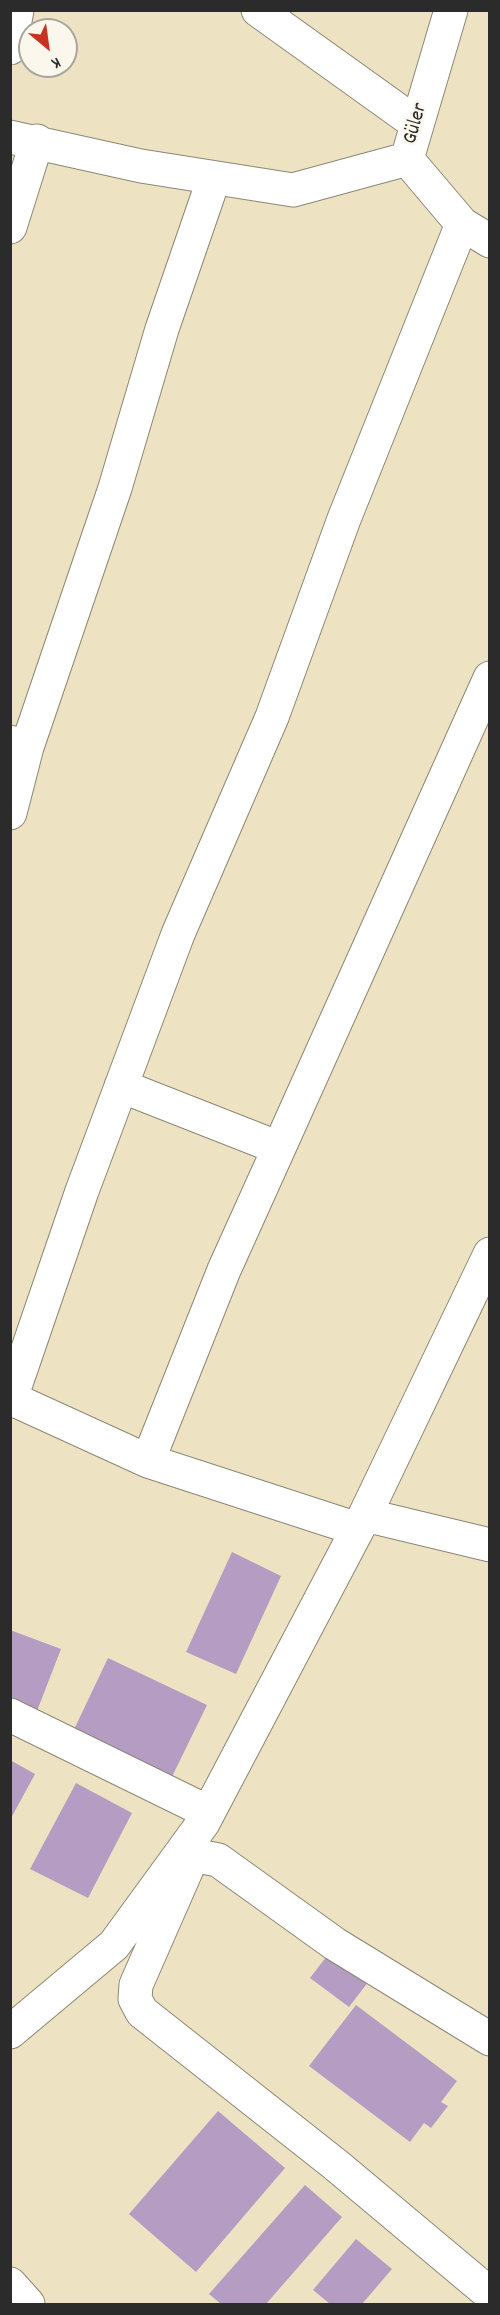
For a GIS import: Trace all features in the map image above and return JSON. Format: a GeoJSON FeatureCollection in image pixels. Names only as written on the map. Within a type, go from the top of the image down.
{"type":"FeatureCollection","features":[{"type":"Feature","properties":{"kind":"street"},"geometry":{"type":"LineString","coordinates":[[10,48],[17,10]]}},
{"type":"Feature","properties":{"kind":"street"},"geometry":{"type":"LineString","coordinates":[[258,10],[417,124]]}},
{"type":"Feature","properties":{"kind":"street","name":"Güler"},"geometry":{"type":"LineString","coordinates":[[450,10],[407,159],[462,224],[489,241]]}},
{"type":"Feature","properties":{"kind":"street"},"geometry":{"type":"LineString","coordinates":[[10,227],[24,139],[141,166],[292,190],[407,159]]}},
{"type":"Feature","properties":{"kind":"street"},"geometry":{"type":"LineString","coordinates":[[10,813],[19,744],[115,488],[162,329],[214,178]]}},
{"type":"Feature","properties":{"kind":"street"},"geometry":{"type":"LineString","coordinates":[[462,224],[353,498],[272,717],[178,934],[11,1399],[148,1461],[361,1522],[486,1537]]}},
{"type":"Feature","properties":{"kind":"street"},"geometry":{"type":"LineString","coordinates":[[148,1461],[224,1270],[424,829],[489,678]]}},
{"type":"Feature","properties":{"kind":"street"},"geometry":{"type":"LineString","coordinates":[[122,1086],[279,1148]]}},
{"type":"Feature","properties":{"kind":"street"},"geometry":{"type":"LineString","coordinates":[[10,2032],[114,1945],[208,1812],[361,1522],[489,1254]]}},
{"type":"Feature","properties":{"kind":"street"},"geometry":{"type":"LineString","coordinates":[[10,1715],[208,1812]]}},
{"type":"Feature","properties":{"kind":"street"},"geometry":{"type":"LineString","coordinates":[[489,2039],[335,1944],[218,1860],[193,1855],[136,1985],[135,1999],[142,2012],[336,2165],[489,2294]]}},
{"type":"Feature","properties":{"kind":"street"},"geometry":{"type":"LineString","coordinates":[[10,2284],[28,2304]]}},
{"type":"Feature","properties":{"kind":"building"},"geometry":{"type":"Polygon","coordinates":[[[232,1552],[281,1576],[236,1674],[186,1652],[232,1552]]]}},
{"type":"Feature","properties":{"kind":"building"},"geometry":{"type":"Polygon","coordinates":[[[10,1630],[61,1649],[37,1711],[10,1701],[10,1630]]]}},
{"type":"Feature","properties":{"kind":"building"},"geometry":{"type":"Polygon","coordinates":[[[108,1658],[207,1705],[167,1787],[69,1740],[108,1658]]]}},
{"type":"Feature","properties":{"kind":"building"},"geometry":{"type":"Polygon","coordinates":[[[10,1760],[35,1774],[10,1820],[10,1760]]]}},
{"type":"Feature","properties":{"kind":"building"},"geometry":{"type":"Polygon","coordinates":[[[76,1783],[132,1813],[88,1898],[30,1869],[76,1783]]]}},
{"type":"Feature","properties":{"kind":"building"},"geometry":{"type":"Polygon","coordinates":[[[333,1948],[372,1977],[349,2007],[310,1978],[333,1948]]]}},
{"type":"Feature","properties":{"kind":"building"},"geometry":{"type":"Polygon","coordinates":[[[356,2005],[457,2081],[441,2102],[448,2106],[431,2128],[424,2123],[410,2142],[309,2066],[356,2005]]]}},
{"type":"Feature","properties":{"kind":"building"},"geometry":{"type":"Polygon","coordinates":[[[218,2111],[285,2168],[196,2272],[129,2214],[218,2111]]]}},
{"type":"Feature","properties":{"kind":"building"},"geometry":{"type":"Polygon","coordinates":[[[305,2185],[342,2217],[266,2304],[221,2304],[209,2294],[305,2185]]]}},
{"type":"Feature","properties":{"kind":"building"},"geometry":{"type":"Polygon","coordinates":[[[356,2239],[392,2269],[362,2304],[330,2304],[313,2290],[356,2239]]]}}]}
